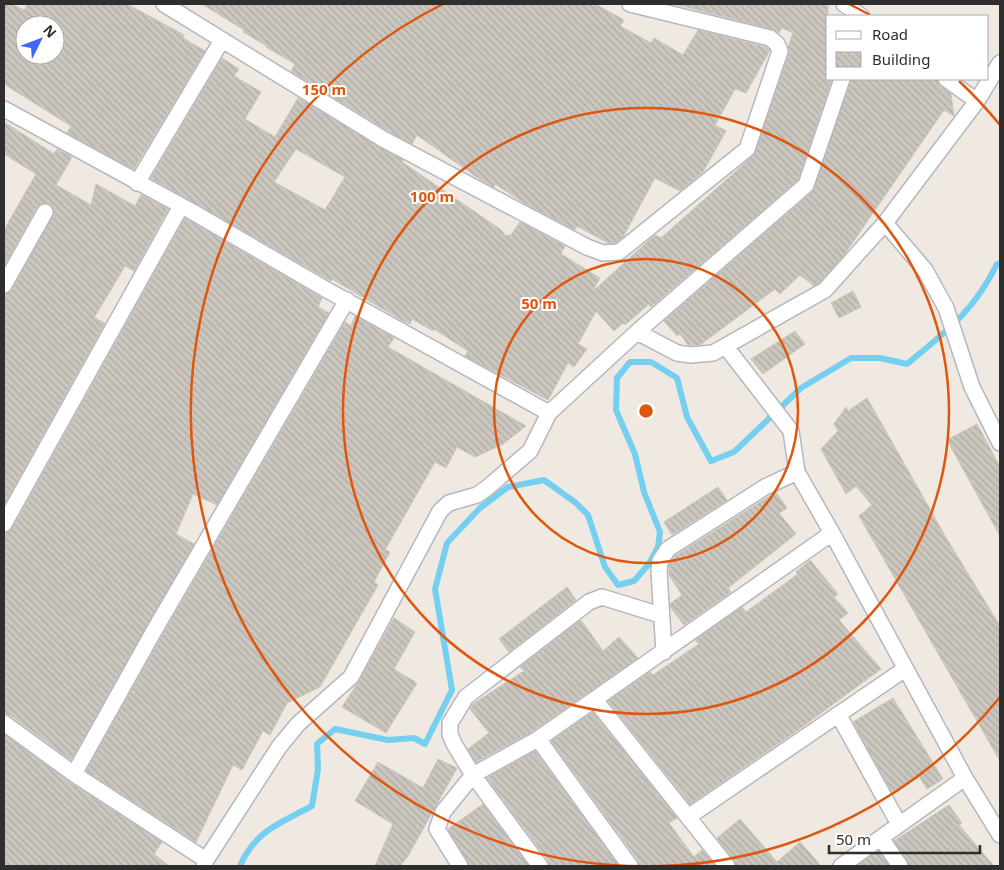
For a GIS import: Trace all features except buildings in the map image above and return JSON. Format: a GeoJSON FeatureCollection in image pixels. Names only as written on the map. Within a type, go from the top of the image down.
{"type":"FeatureCollection","features":[{"type":"Feature","properties":{"kind":"street"},"geometry":{"type":"LineString","coordinates":[[164,4],[383,139],[587,248],[603,252],[619,252],[747,149],[780,51],[778,44],[770,38],[630,4]]}},
{"type":"Feature","properties":{"kind":"street"},"geometry":{"type":"LineString","coordinates":[[844,4],[860,15]]}},
{"type":"Feature","properties":{"kind":"street"},"geometry":{"type":"LineString","coordinates":[[137,183],[222,40]]}},
{"type":"Feature","properties":{"kind":"street"},"geometry":{"type":"LineString","coordinates":[[637,332],[677,353],[713,353],[726,348],[825,290],[886,223],[977,101],[1000,63]]}},
{"type":"Feature","properties":{"kind":"street"},"geometry":{"type":"LineString","coordinates":[[4,723],[74,774],[205,863],[285,739],[298,724],[350,677],[440,511],[448,504],[477,495],[530,451],[549,413],[637,332],[806,186],[842,80]]}},
{"type":"Feature","properties":{"kind":"street"},"geometry":{"type":"LineString","coordinates":[[947,80],[977,101]]}},
{"type":"Feature","properties":{"kind":"street"},"geometry":{"type":"LineString","coordinates":[[4,109],[181,206],[549,413]]}},
{"type":"Feature","properties":{"kind":"street"},"geometry":{"type":"LineString","coordinates":[[4,524],[181,206]]}},
{"type":"Feature","properties":{"kind":"street"},"geometry":{"type":"LineString","coordinates":[[4,283],[45,212]]}},
{"type":"Feature","properties":{"kind":"street"},"geometry":{"type":"LineString","coordinates":[[886,223],[925,270],[946,308],[972,388],[1000,443]]}},
{"type":"Feature","properties":{"kind":"street"},"geometry":{"type":"LineString","coordinates":[[74,774],[160,621],[347,300]]}},
{"type":"Feature","properties":{"kind":"street"},"geometry":{"type":"LineString","coordinates":[[726,348],[791,431],[797,472],[965,778],[1000,835]]}},
{"type":"Feature","properties":{"kind":"street"},"geometry":{"type":"LineString","coordinates":[[664,652],[660,615],[660,561],[668,549],[765,487],[797,472]]}},
{"type":"Feature","properties":{"kind":"street"},"geometry":{"type":"LineString","coordinates":[[460,866],[437,829],[443,812],[473,775],[538,740],[832,533]]}},
{"type":"Feature","properties":{"kind":"street"},"geometry":{"type":"LineString","coordinates":[[540,866],[473,775],[450,734],[450,723],[466,697],[596,599],[610,599],[660,615]]}},
{"type":"Feature","properties":{"kind":"street"},"geometry":{"type":"LineString","coordinates":[[688,817],[905,669]]}},
{"type":"Feature","properties":{"kind":"street"},"geometry":{"type":"LineString","coordinates":[[595,700],[727,866]]}},
{"type":"Feature","properties":{"kind":"street"},"geometry":{"type":"LineString","coordinates":[[838,714],[898,824]]}},
{"type":"Feature","properties":{"kind":"street"},"geometry":{"type":"LineString","coordinates":[[538,740],[630,866]]}},
{"type":"Feature","properties":{"kind":"street"},"geometry":{"type":"LineString","coordinates":[[841,866],[965,778]]}},
{"type":"Feature","properties":{"kind":"street"},"geometry":{"type":"LineString","coordinates":[[880,838],[900,866]]}},
{"type":"Feature","properties":{"kind":"waterway"},"geometry":{"type":"LineString","coordinates":[[240,866],[246,854],[261,836],[279,823],[312,806],[318,769],[317,744],[335,729],[388,740],[414,738],[425,744],[452,690],[435,589],[447,543],[480,508],[508,487],[544,480],[576,503],[588,515],[605,567],[618,585],[634,581],[649,564],[658,547],[660,532],[644,492],[635,454],[616,410],[617,378],[630,362],[651,362],[677,378],[687,417],[711,461],[734,452],[801,388],[851,358],[880,358],[907,364],[935,341],[969,308],[997,264],[1000,263]]}}]}
